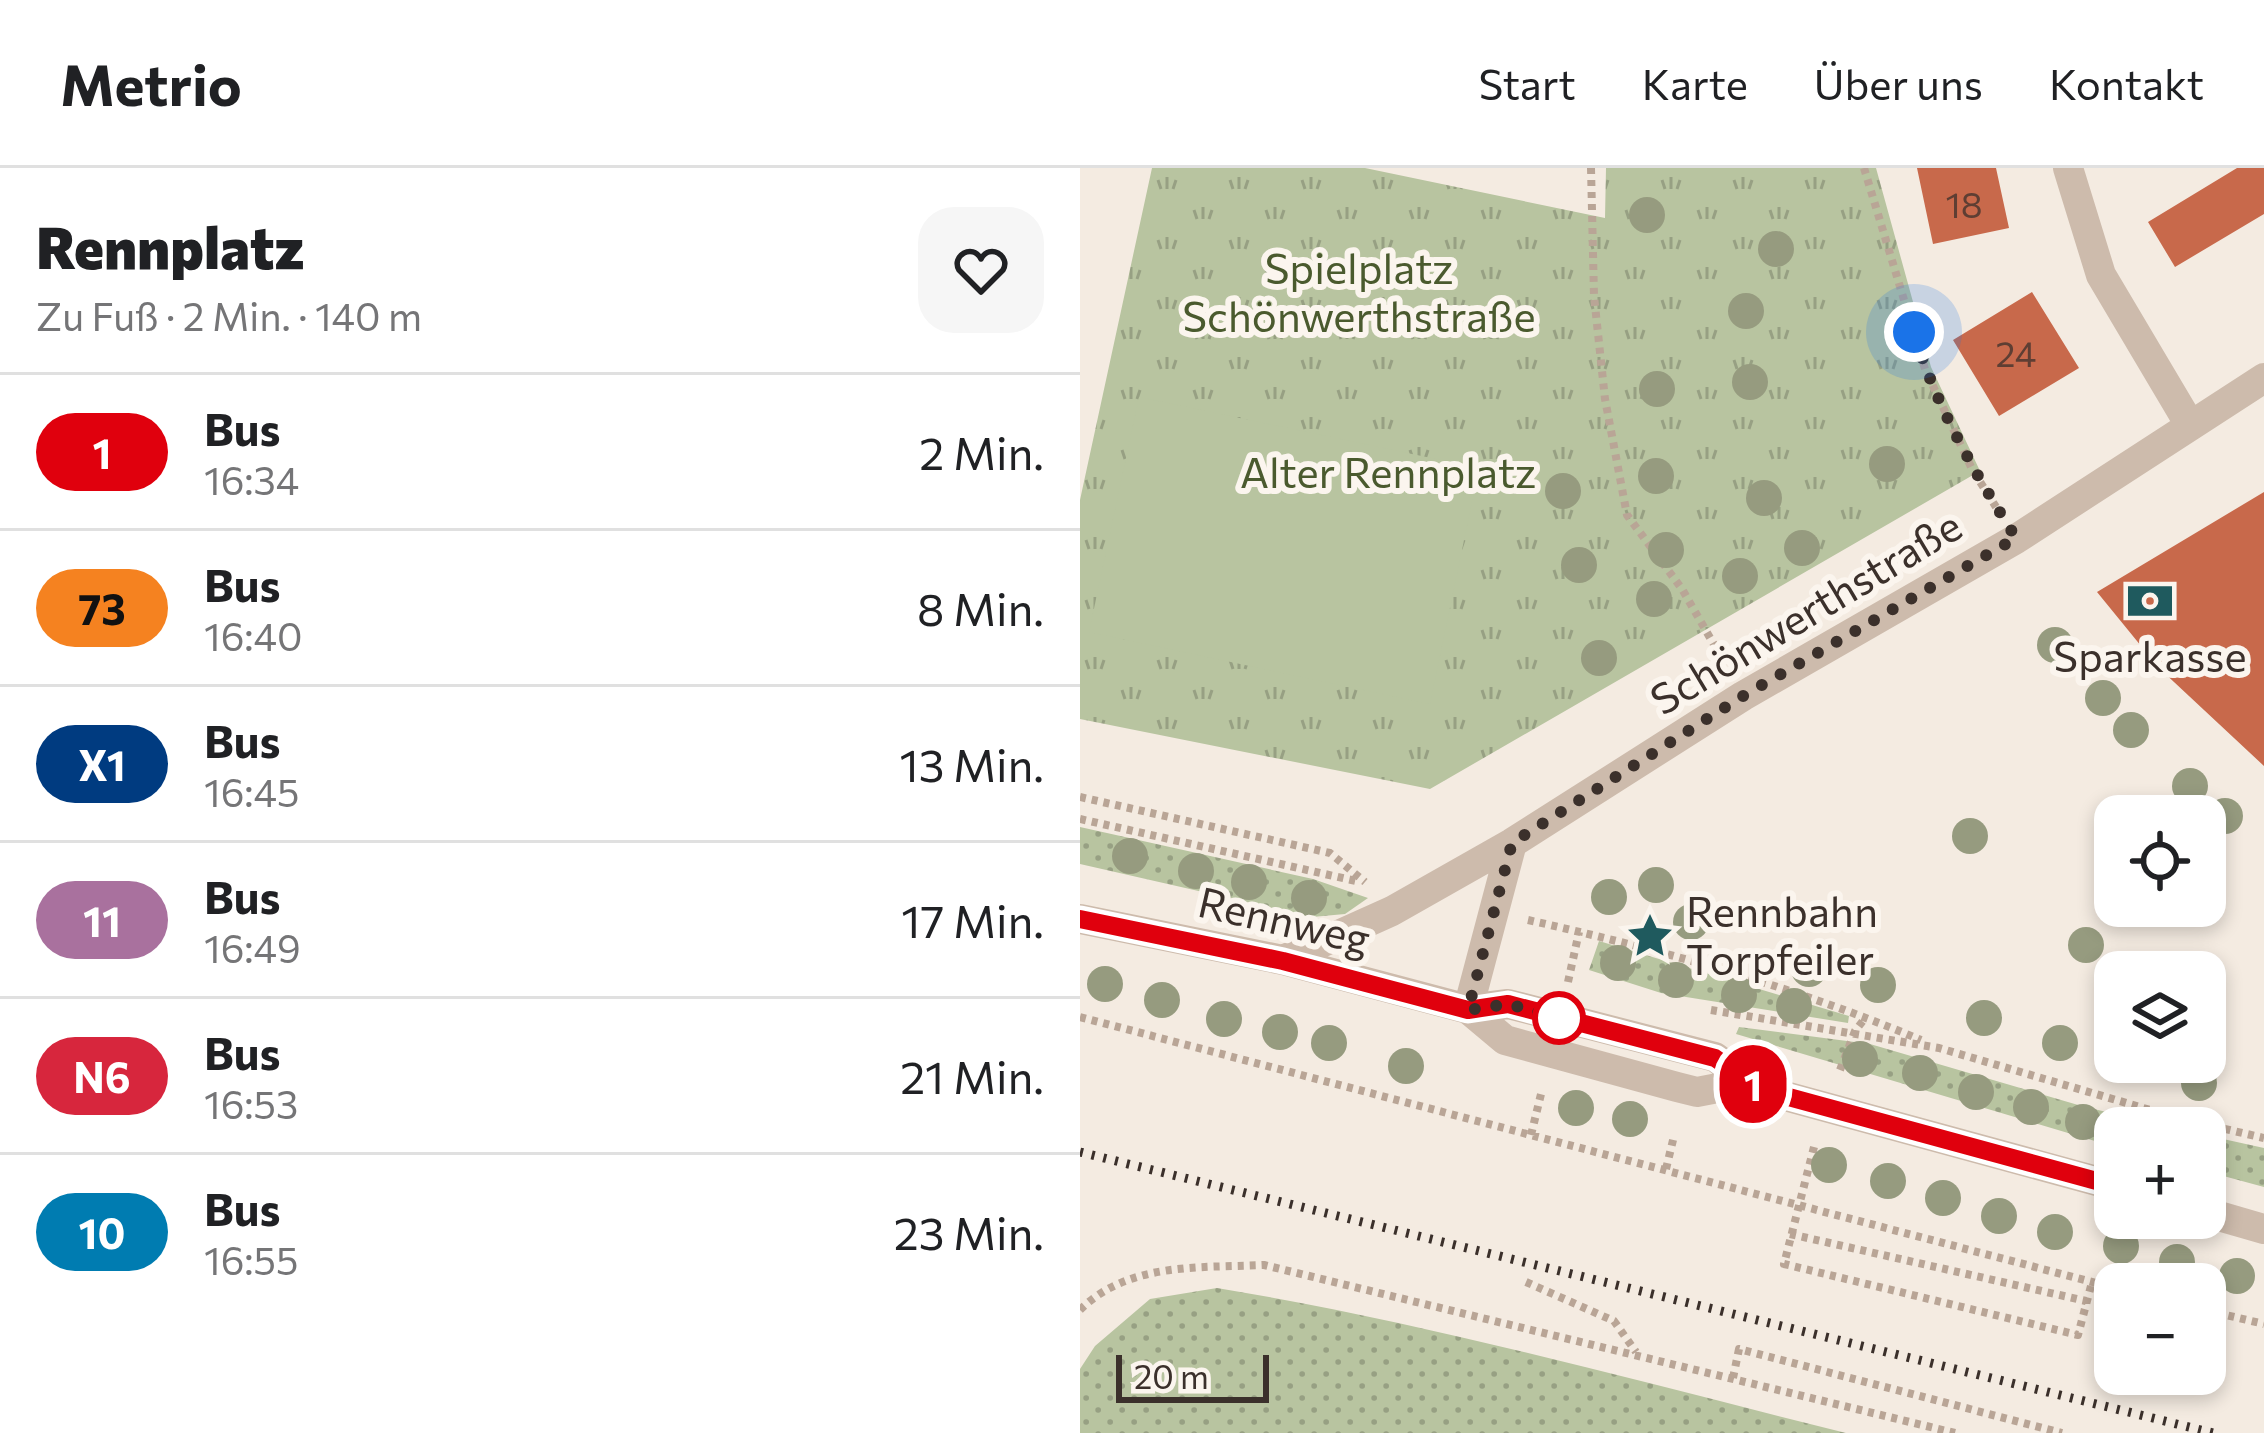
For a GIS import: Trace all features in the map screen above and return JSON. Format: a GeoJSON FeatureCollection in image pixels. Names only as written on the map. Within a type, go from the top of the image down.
{"type":"FeatureCollection","features":[{"type":"Feature","properties":{"kind":"street"},"geometry":{"type":"LineString","coordinates":[[2068,168],[2101,275],[2190,425]]}},
{"type":"Feature","properties":{"kind":"street","name":"Schönwerthstraße"},"geometry":{"type":"LineString","coordinates":[[1283,961],[1406,903],[1512,843],[1743,696],[2016,538],[2264,378]]}},
{"type":"Feature","properties":{"kind":"street"},"geometry":{"type":"LineString","coordinates":[[1468,1010],[1512,843]]}},
{"type":"Feature","properties":{"kind":"street","name":"Rennweg"},"geometry":{"type":"LineString","coordinates":[[1080,919],[1283,961],[1468,1010],[1508,1004],[1715,1058],[1749,1082],[1785,1096],[2094,1180]]}},
{"type":"Feature","properties":{"kind":"street"},"geometry":{"type":"LineString","coordinates":[[2226,1218],[2264,1228]]}},
{"type":"Feature","properties":{"kind":"path"},"geometry":{"type":"LineString","coordinates":[[1591,168],[1596,316],[1605,398],[1627,515],[1682,589],[1743,696]]}},
{"type":"Feature","properties":{"kind":"path"},"geometry":{"type":"LineString","coordinates":[[1864,168],[1925,369],[1972,469],[2016,538]]}},
{"type":"Feature","properties":{"kind":"path"},"geometry":{"type":"LineString","coordinates":[[1080,797],[1330,853],[1367,884],[1406,903]]}},
{"type":"Feature","properties":{"kind":"path"},"geometry":{"type":"LineString","coordinates":[[1080,819],[1367,884],[1406,903]]}},
{"type":"Feature","properties":{"kind":"path"},"geometry":{"type":"LineString","coordinates":[[1494,913],[1619,940],[1866,1017],[1939,1048],[2174,1117],[2264,1138]]}},
{"type":"Feature","properties":{"kind":"path"},"geometry":{"type":"LineString","coordinates":[[1549,968],[1591,982]]}},
{"type":"Feature","properties":{"kind":"path"},"geometry":{"type":"LineString","coordinates":[[1699,1008],[1939,1048]]}},
{"type":"Feature","properties":{"kind":"path"},"geometry":{"type":"LineString","coordinates":[[1080,1017],[1666,1170],[2092,1282],[2078,1335],[1784,1264],[1798,1205]]}},
{"type":"Feature","properties":{"kind":"path"},"geometry":{"type":"LineString","coordinates":[[1666,1170],[1674,1136]]}},
{"type":"Feature","properties":{"kind":"path"},"geometry":{"type":"LineString","coordinates":[[1790,1234],[2086,1301]]}},
{"type":"Feature","properties":{"kind":"path"},"geometry":{"type":"LineString","coordinates":[[1080,1310],[1099,1291],[1159,1270],[1264,1264],[1954,1433]]}},
{"type":"Feature","properties":{"kind":"path"},"geometry":{"type":"LineString","coordinates":[[1526,1282],[1614,1321],[1636,1354]]}},
{"type":"Feature","properties":{"kind":"path"},"geometry":{"type":"LineString","coordinates":[[2226,1315],[2264,1324]]}},
{"type":"Feature","properties":{"kind":"path"},"geometry":{"type":"LineString","coordinates":[[1733,1378],[1738,1349],[2062,1433]]}},
{"type":"Feature","properties":{"kind":"green space","name":"Alter Rennplatz"},"geometry":{"type":"Polygon","coordinates":[[[1152,168],[1365,168],[1605,218],[1606,168],[1876,168],[1931,367],[1980,471],[1430,789],[1080,719],[1080,500],[1152,168]]]}},
{"type":"Feature","properties":{"kind":"green space"},"geometry":{"type":"Polygon","coordinates":[[[1139,397],[1479,468],[1430,704],[1089,632],[1139,397]]]}},
{"type":"Feature","properties":{"kind":"green space"},"geometry":{"type":"Polygon","coordinates":[[[1080,827],[1313,879],[1368,898],[1345,914],[1312,917],[1080,864],[1080,827]]]}},
{"type":"Feature","properties":{"kind":"green space"},"geometry":{"type":"Polygon","coordinates":[[[1599,941],[1849,1016],[1848,1023],[1661,993],[1589,970],[1599,941]]]}},
{"type":"Feature","properties":{"kind":"green space"},"geometry":{"type":"Polygon","coordinates":[[[1739,1027],[1870,1044],[2094,1109],[2094,1141],[1736,1034],[1739,1027]]]}},
{"type":"Feature","properties":{"kind":"green space"},"geometry":{"type":"Polygon","coordinates":[[[2226,1140],[2264,1148],[2264,1187],[2226,1177],[2226,1140]]]}},
{"type":"Feature","properties":{"kind":"green space"},"geometry":{"type":"Polygon","coordinates":[[[1217,1288],[1454,1336],[1846,1433],[1080,1433],[1080,1369],[1095,1346],[1150,1299],[1217,1288]]]}},
{"type":"Feature","properties":{"kind":"building"},"geometry":{"type":"Polygon","coordinates":[[[1917,168],[1996,168],[2009,228],[1933,244],[1917,168]]]}},
{"type":"Feature","properties":{"kind":"building"},"geometry":{"type":"Polygon","coordinates":[[[2237,168],[2264,168],[2264,214],[2175,267],[2148,222],[2237,168]]]}},
{"type":"Feature","properties":{"kind":"building"},"geometry":{"type":"Polygon","coordinates":[[[2032,292],[2079,368],[1999,416],[1953,340],[2032,292]]]}},
{"type":"Feature","properties":{"kind":"building"},"geometry":{"type":"Polygon","coordinates":[[[2264,492],[2264,766],[2159,668],[2097,592],[2264,492]]]}},
{"type":"Feature","properties":{"kind":"railway"},"geometry":{"type":"LineString","coordinates":[[1080,1152],[2213,1433]]}},
{"type":"Feature","properties":{"kind":"bus line","name":"1"},"geometry":{"type":"LineString","coordinates":[[1080,919],[1283,961],[1468,1010],[1508,1004],[1715,1058],[1749,1082],[1785,1096],[2094,1180]]}},
{"type":"Feature","properties":{"kind":"place","name":"Sparkasse"},"geometry":{"type":"Point","coordinates":[2150,601]}},
{"type":"Feature","properties":{"kind":"place","name":"Rennbahn Torpfeiler"},"geometry":{"type":"Point","coordinates":[1650,936]}},
{"type":"Feature","properties":{"kind":"route"},"geometry":{"type":"LineString","coordinates":[[1559,1018],[1508,1004],[1468,1010],[1512,843],[1743,696],[2016,538],[1972,469],[1925,369],[1914,332]]}},
{"type":"Feature","properties":{"kind":"park label","name":"Spielplatz Schönwerthstraße"},"geometry":{"type":"Point","coordinates":[1359,293]}}]}
